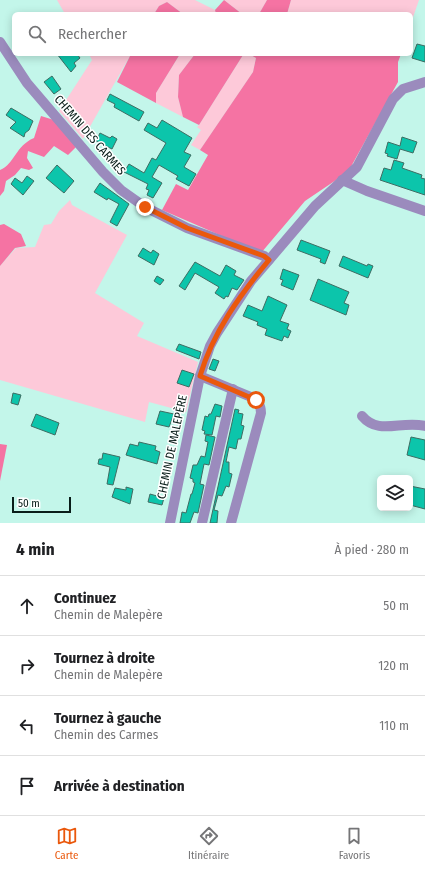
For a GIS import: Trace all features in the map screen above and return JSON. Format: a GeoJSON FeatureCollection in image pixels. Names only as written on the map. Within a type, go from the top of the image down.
{"type":"FeatureCollection","features":[{"type":"Feature","properties":{"kind":"street","name":"CHEMIN DES CARMES"},"geometry":{"type":"LineString","coordinates":[[0,42],[27,82],[103,172],[121,190],[151,210],[187,228],[264,256],[269,260]]}},
{"type":"Feature","properties":{"kind":"street","name":"CHEMIN DE MALEPÈRE"},"geometry":{"type":"LineString","coordinates":[[170,523],[200,376],[210,346],[217,333],[251,281],[315,206],[360,162],[393,99],[403,89],[425,82]]}},
{"type":"Feature","properties":{"kind":"street"},"geometry":{"type":"LineString","coordinates":[[342,180],[368,191],[425,211]]}},
{"type":"Feature","properties":{"kind":"street"},"geometry":{"type":"LineString","coordinates":[[200,376],[256,400],[261,407],[261,413],[231,523]]}},
{"type":"Feature","properties":{"kind":"street"},"geometry":{"type":"LineString","coordinates":[[202,523],[233,389]]}},
{"type":"Feature","properties":{"kind":"street"},"geometry":{"type":"LineString","coordinates":[[362,416],[367,422],[378,427],[406,424],[425,426]]}},
{"type":"Feature","properties":{"kind":"shaded area"},"geometry":{"type":"Polygon","coordinates":[[[57,0],[195,0],[215,10],[216,12],[180,12],[167,2],[159,6],[155,12],[64,12],[57,0]]]}},
{"type":"Feature","properties":{"kind":"shaded area"},"geometry":{"type":"Polygon","coordinates":[[[224,0],[267,0],[260,12],[239,12],[224,0]]]}},
{"type":"Feature","properties":{"kind":"shaded area"},"geometry":{"type":"Polygon","coordinates":[[[224,0],[239,12],[216,12],[215,10],[224,0]]]}},
{"type":"Feature","properties":{"kind":"shaded area"},"geometry":{"type":"Polygon","coordinates":[[[267,0],[291,0],[288,12],[260,12],[267,0]]]}},
{"type":"Feature","properties":{"kind":"shaded area"},"geometry":{"type":"Polygon","coordinates":[[[291,0],[419,0],[413,17],[413,12],[288,12],[291,0]]]}},
{"type":"Feature","properties":{"kind":"shaded area"},"geometry":{"type":"Polygon","coordinates":[[[167,2],[180,12],[155,12],[159,6],[167,2]]]}},
{"type":"Feature","properties":{"kind":"shaded area"},"geometry":{"type":"Polygon","coordinates":[[[90,56],[130,56],[83,139],[59,111],[92,60],[90,56]]]}},
{"type":"Feature","properties":{"kind":"shaded area"},"geometry":{"type":"Polygon","coordinates":[[[130,56],[179,56],[156,93],[156,103],[117,82],[130,56]]]}},
{"type":"Feature","properties":{"kind":"shaded area"},"geometry":{"type":"Polygon","coordinates":[[[179,56],[193,56],[179,75],[178,97],[183,117],[156,103],[156,93],[179,56]]]}},
{"type":"Feature","properties":{"kind":"shaded area"},"geometry":{"type":"Polygon","coordinates":[[[193,56],[242,56],[199,125],[183,117],[178,97],[179,75],[193,56]]]}},
{"type":"Feature","properties":{"kind":"shaded area"},"geometry":{"type":"Polygon","coordinates":[[[242,56],[252,56],[256,58],[253,72],[200,150],[191,145],[201,130],[197,127],[242,56]]]}},
{"type":"Feature","properties":{"kind":"shaded area"},"geometry":{"type":"Polygon","coordinates":[[[252,56],[400,56],[398,62],[398,82],[348,172],[305,201],[261,253],[162,210],[176,184],[188,190],[208,155],[200,150],[253,72],[256,58],[252,56]]]}},
{"type":"Feature","properties":{"kind":"shaded area"},"geometry":{"type":"Polygon","coordinates":[[[41,116],[54,120],[77,146],[68,155],[54,146],[44,157],[28,151],[27,158],[33,168],[29,170],[21,168],[15,175],[6,181],[4,191],[0,196],[0,170],[9,164],[19,150],[28,141],[34,138],[41,116]]]}},
{"type":"Feature","properties":{"kind":"shaded area"},"geometry":{"type":"Polygon","coordinates":[[[70,200],[72,205],[127,235],[95,293],[144,323],[137,336],[198,362],[186,412],[149,402],[145,422],[0,380],[0,266],[16,248],[35,247],[44,225],[51,224],[59,211],[70,200]]]}},
{"type":"Feature","properties":{"kind":"shaded area"},"geometry":{"type":"Polygon","coordinates":[[[4,224],[21,234],[26,246],[15,248],[0,266],[0,225],[4,224]]]}},
{"type":"Feature","properties":{"kind":"shaded area"},"geometry":{"type":"Polygon","coordinates":[[[0,444],[7,445],[0,481],[0,444]]]}},
{"type":"Feature","properties":{"kind":"building"},"geometry":{"type":"Polygon","coordinates":[[[417,44],[425,46],[425,62],[412,58],[417,44]]]}},
{"type":"Feature","properties":{"kind":"building"},"geometry":{"type":"Polygon","coordinates":[[[59,56],[78,56],[80,58],[74,63],[76,66],[71,72],[59,56]]]}},
{"type":"Feature","properties":{"kind":"building"},"geometry":{"type":"Polygon","coordinates":[[[52,76],[61,89],[54,94],[44,82],[52,76]]]}},
{"type":"Feature","properties":{"kind":"building"},"geometry":{"type":"Polygon","coordinates":[[[110,94],[144,112],[139,121],[114,107],[115,104],[107,100],[110,94]]]}},
{"type":"Feature","properties":{"kind":"building"},"geometry":{"type":"Polygon","coordinates":[[[11,108],[33,121],[24,137],[10,128],[16,122],[6,115],[11,108]]]}},
{"type":"Feature","properties":{"kind":"building"},"geometry":{"type":"Polygon","coordinates":[[[162,120],[192,138],[184,152],[191,155],[184,167],[196,174],[189,186],[176,179],[178,176],[159,165],[152,177],[162,183],[153,198],[147,195],[149,190],[146,189],[148,184],[124,172],[129,164],[144,173],[152,158],[156,160],[166,143],[144,130],[148,123],[157,128],[162,120]]]}},
{"type":"Feature","properties":{"kind":"building"},"geometry":{"type":"Polygon","coordinates":[[[100,133],[110,138],[112,136],[117,139],[112,149],[96,141],[100,133]]]}},
{"type":"Feature","properties":{"kind":"building"},"geometry":{"type":"Polygon","coordinates":[[[402,137],[417,142],[413,153],[400,149],[397,159],[387,156],[388,154],[385,153],[388,142],[400,146],[402,137]]]}},
{"type":"Feature","properties":{"kind":"building"},"geometry":{"type":"Polygon","coordinates":[[[394,160],[404,163],[402,168],[422,175],[421,178],[425,179],[425,195],[380,180],[384,168],[391,170],[394,160]]]}},
{"type":"Feature","properties":{"kind":"building"},"geometry":{"type":"Polygon","coordinates":[[[57,165],[74,181],[64,193],[46,178],[57,165]]]}},
{"type":"Feature","properties":{"kind":"building"},"geometry":{"type":"Polygon","coordinates":[[[27,176],[34,181],[23,195],[11,184],[15,178],[22,183],[27,176]]]}},
{"type":"Feature","properties":{"kind":"building"},"geometry":{"type":"Polygon","coordinates":[[[100,183],[129,204],[117,226],[110,222],[119,204],[108,198],[107,200],[94,192],[100,183]]]}},
{"type":"Feature","properties":{"kind":"building"},"geometry":{"type":"Polygon","coordinates":[[[301,240],[330,251],[325,264],[320,262],[321,259],[297,250],[301,240]]]}},
{"type":"Feature","properties":{"kind":"building"},"geometry":{"type":"Polygon","coordinates":[[[143,248],[151,253],[153,250],[159,254],[154,265],[138,256],[143,248]]]}},
{"type":"Feature","properties":{"kind":"building"},"geometry":{"type":"Polygon","coordinates":[[[343,256],[367,266],[368,264],[373,266],[368,278],[339,266],[343,256]]]}},
{"type":"Feature","properties":{"kind":"building"},"geometry":{"type":"Polygon","coordinates":[[[195,262],[220,276],[226,265],[236,271],[234,275],[244,280],[237,290],[232,288],[228,297],[226,296],[224,299],[215,293],[219,287],[195,273],[185,290],[179,286],[195,262]]]}},
{"type":"Feature","properties":{"kind":"building"},"geometry":{"type":"Polygon","coordinates":[[[283,269],[299,275],[293,290],[281,285],[283,280],[280,279],[283,269]]]}},
{"type":"Feature","properties":{"kind":"building"},"geometry":{"type":"Polygon","coordinates":[[[157,276],[164,280],[160,285],[154,281],[157,276]]]}},
{"type":"Feature","properties":{"kind":"building"},"geometry":{"type":"Polygon","coordinates":[[[318,279],[349,292],[344,303],[349,305],[346,315],[310,300],[318,279]]]}},
{"type":"Feature","properties":{"kind":"building"},"geometry":{"type":"Polygon","coordinates":[[[268,296],[287,305],[280,321],[289,324],[287,329],[291,331],[288,338],[284,336],[282,341],[265,335],[267,329],[257,325],[258,322],[243,316],[248,305],[262,311],[268,296]]]}},
{"type":"Feature","properties":{"kind":"building"},"geometry":{"type":"Polygon","coordinates":[[[179,344],[201,352],[199,359],[176,350],[179,344]]]}},
{"type":"Feature","properties":{"kind":"building"},"geometry":{"type":"Polygon","coordinates":[[[213,359],[219,361],[215,371],[209,369],[213,359]]]}},
{"type":"Feature","properties":{"kind":"building"},"geometry":{"type":"Polygon","coordinates":[[[182,370],[194,374],[189,387],[177,383],[182,370]]]}},
{"type":"Feature","properties":{"kind":"building"},"geometry":{"type":"Polygon","coordinates":[[[13,393],[21,395],[18,405],[11,403],[13,393]]]}},
{"type":"Feature","properties":{"kind":"building"},"geometry":{"type":"Polygon","coordinates":[[[215,404],[222,406],[220,417],[216,416],[212,435],[204,434],[205,431],[202,430],[205,416],[208,417],[209,414],[211,414],[215,404]]]}},
{"type":"Feature","properties":{"kind":"building"},"geometry":{"type":"Polygon","coordinates":[[[235,409],[239,410],[238,413],[243,414],[241,425],[244,426],[241,439],[238,439],[236,449],[229,447],[226,462],[229,462],[229,473],[232,474],[229,487],[226,486],[222,496],[218,495],[214,510],[218,511],[217,523],[210,523],[235,409]]]}},
{"type":"Feature","properties":{"kind":"building"},"geometry":{"type":"Polygon","coordinates":[[[160,411],[174,414],[169,427],[156,424],[160,411]]]}},
{"type":"Feature","properties":{"kind":"building"},"geometry":{"type":"Polygon","coordinates":[[[36,414],[59,423],[55,435],[31,426],[36,414]]]}},
{"type":"Feature","properties":{"kind":"building"},"geometry":{"type":"Polygon","coordinates":[[[206,435],[215,437],[209,465],[204,464],[200,484],[204,485],[198,513],[194,512],[190,523],[180,523],[182,512],[186,513],[195,483],[193,482],[193,479],[190,478],[193,465],[197,465],[201,456],[205,457],[208,442],[205,441],[206,435]]]}},
{"type":"Feature","properties":{"kind":"building"},"geometry":{"type":"Polygon","coordinates":[[[411,437],[425,440],[425,460],[407,455],[411,437]]]}},
{"type":"Feature","properties":{"kind":"building"},"geometry":{"type":"Polygon","coordinates":[[[139,442],[156,446],[155,450],[160,452],[157,464],[126,455],[130,444],[138,446],[139,442]]]}},
{"type":"Feature","properties":{"kind":"building"},"geometry":{"type":"Polygon","coordinates":[[[103,453],[120,457],[113,485],[107,484],[110,467],[98,464],[99,459],[102,459],[103,453]]]}},
{"type":"Feature","properties":{"kind":"building"},"geometry":{"type":"Polygon","coordinates":[[[126,487],[133,489],[130,504],[112,497],[115,488],[126,490],[126,487]]]}},
{"type":"Feature","properties":{"kind":"building"},"geometry":{"type":"Polygon","coordinates":[[[413,487],[425,489],[425,509],[413,506],[413,487]]]}},
{"type":"Feature","properties":{"kind":"building"},"geometry":{"type":"Polygon","coordinates":[[[150,494],[164,498],[162,505],[148,502],[150,494]]]}},
{"type":"Feature","properties":{"kind":"route"},"geometry":{"type":"LineString","coordinates":[[145,207],[187,228],[264,256],[269,260],[251,281],[217,333],[205,358],[200,376],[213,380],[256,400]]}}]}
